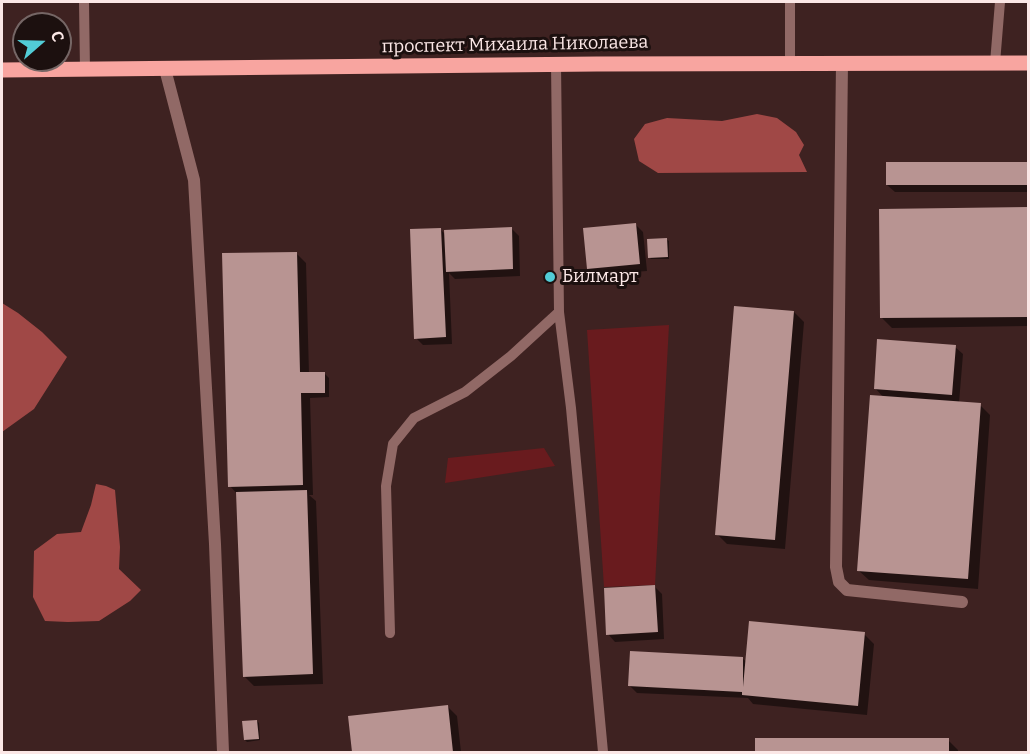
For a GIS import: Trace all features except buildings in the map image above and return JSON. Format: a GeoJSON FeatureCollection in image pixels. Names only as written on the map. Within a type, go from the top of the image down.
{"type":"FeatureCollection","features":[{"type":"Feature","properties":{"kind":"main road","name":"проспект Михаила Николаева"},"geometry":{"type":"LineString","coordinates":[[2,70],[556,64],[1029,63]]}},
{"type":"Feature","properties":{"kind":"street"},"geometry":{"type":"LineString","coordinates":[[842,63],[836,567],[839,582],[847,590],[962,602]]}},
{"type":"Feature","properties":{"kind":"street"},"geometry":{"type":"LineString","coordinates":[[165,69],[194,180],[214,532],[223,753]]}},
{"type":"Feature","properties":{"kind":"lane"},"geometry":{"type":"LineString","coordinates":[[84,2],[85,69]]}},
{"type":"Feature","properties":{"kind":"lane"},"geometry":{"type":"LineString","coordinates":[[790,2],[790,63]]}},
{"type":"Feature","properties":{"kind":"lane"},"geometry":{"type":"LineString","coordinates":[[995,63],[1000,2]]}},
{"type":"Feature","properties":{"kind":"lane"},"geometry":{"type":"LineString","coordinates":[[556,64],[559,312],[572,420],[603,753]]}},
{"type":"Feature","properties":{"kind":"lane"},"geometry":{"type":"LineString","coordinates":[[390,633],[386,486],[393,444],[414,418],[465,392],[511,356],[559,312]]}},
{"type":"Feature","properties":{"kind":"shaded area"},"geometry":{"type":"Polygon","coordinates":[[[757,114],[777,118],[796,132],[804,145],[799,155],[807,172],[658,173],[639,161],[634,139],[645,124],[667,118],[722,121],[757,114]]]}},
{"type":"Feature","properties":{"kind":"shaded area"},"geometry":{"type":"Polygon","coordinates":[[[2,303],[42,332],[67,357],[34,409],[2,432],[2,303]]]}},
{"type":"Feature","properties":{"kind":"shaded area"},"geometry":{"type":"Polygon","coordinates":[[[669,325],[655,585],[604,587],[587,330],[669,325]]]}},
{"type":"Feature","properties":{"kind":"shaded area"},"geometry":{"type":"Polygon","coordinates":[[[544,448],[555,466],[445,483],[448,458],[544,448]]]}},
{"type":"Feature","properties":{"kind":"shaded area"},"geometry":{"type":"Polygon","coordinates":[[[96,484],[115,490],[120,547],[119,569],[141,590],[130,601],[99,621],[45,621],[33,597],[34,551],[57,534],[81,532],[96,484]]]}},
{"type":"Feature","properties":{"kind":"place","name":"Билмарт"},"geometry":{"type":"Point","coordinates":[550,277]}}]}
